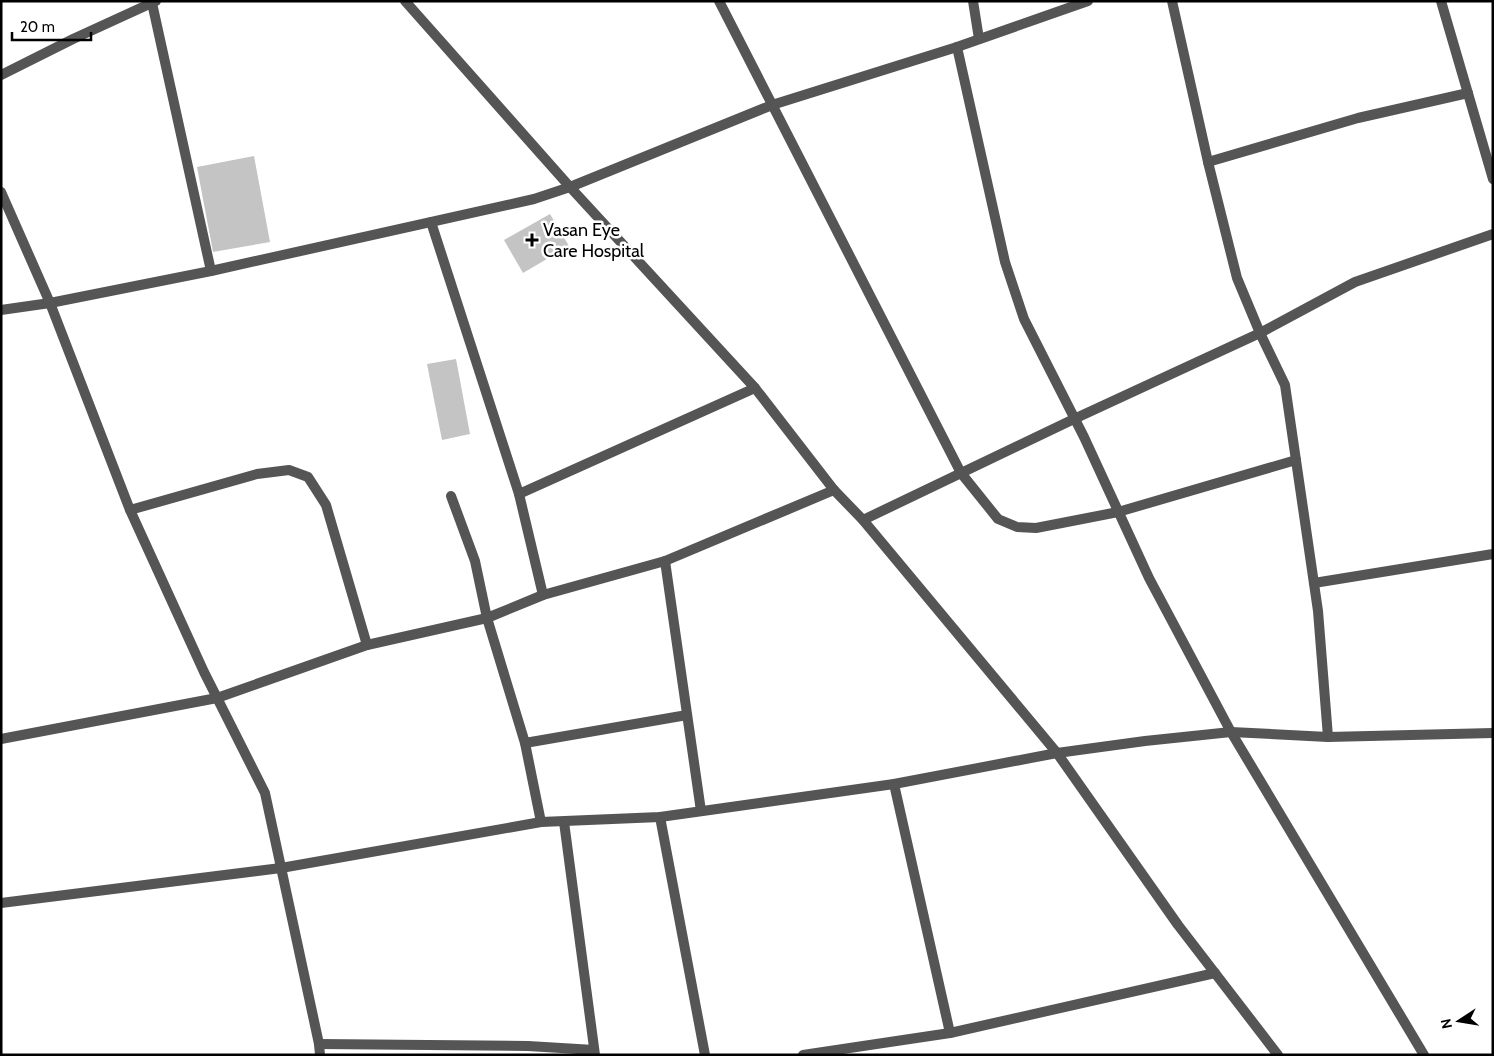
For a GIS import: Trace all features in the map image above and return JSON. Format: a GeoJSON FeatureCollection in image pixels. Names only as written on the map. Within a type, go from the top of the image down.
{"type":"FeatureCollection","features":[{"type":"Feature","properties":{"kind":"street"},"geometry":{"type":"LineString","coordinates":[[405,1],[570,187],[755,388],[834,490],[863,520],[1057,753],[1178,925],[1278,1055]]}},
{"type":"Feature","properties":{"kind":"street"},"geometry":{"type":"LineString","coordinates":[[719,1],[961,473],[998,519],[1017,527],[1036,528],[1118,512],[1296,460]]}},
{"type":"Feature","properties":{"kind":"street"},"geometry":{"type":"LineString","coordinates":[[973,1],[979,39]]}},
{"type":"Feature","properties":{"kind":"street"},"geometry":{"type":"LineString","coordinates":[[1,310],[50,303],[211,271],[534,199],[570,187],[772,104],[957,47],[1088,1]]}},
{"type":"Feature","properties":{"kind":"street"},"geometry":{"type":"LineString","coordinates":[[1172,1],[1208,162],[1237,278],[1285,385],[1318,611],[1328,737]]}},
{"type":"Feature","properties":{"kind":"street"},"geometry":{"type":"LineString","coordinates":[[1442,1],[1493,179]]}},
{"type":"Feature","properties":{"kind":"street"},"geometry":{"type":"LineString","coordinates":[[1,75],[154,2],[211,271]]}},
{"type":"Feature","properties":{"kind":"street"},"geometry":{"type":"LineString","coordinates":[[957,47],[1005,262],[1024,318],[1149,578],[1231,732],[1424,1055]]}},
{"type":"Feature","properties":{"kind":"street"},"geometry":{"type":"LineString","coordinates":[[1208,162],[1358,118],[1468,93]]}},
{"type":"Feature","properties":{"kind":"street"},"geometry":{"type":"LineString","coordinates":[[1,192],[50,303],[130,510],[217,698],[265,793],[320,1050],[528,1050],[595,1052],[564,822]]}},
{"type":"Feature","properties":{"kind":"street"},"geometry":{"type":"LineString","coordinates":[[431,222],[519,494],[543,595]]}},
{"type":"Feature","properties":{"kind":"street"},"geometry":{"type":"LineString","coordinates":[[863,520],[1260,332],[1355,282],[1493,234]]}},
{"type":"Feature","properties":{"kind":"street"},"geometry":{"type":"LineString","coordinates":[[519,494],[755,388]]}},
{"type":"Feature","properties":{"kind":"street"},"geometry":{"type":"LineString","coordinates":[[130,510],[257,474],[289,470],[308,477],[326,505],[367,646]]}},
{"type":"Feature","properties":{"kind":"street"},"geometry":{"type":"LineString","coordinates":[[1,739],[217,698],[367,646],[487,618],[543,595],[665,561],[834,490]]}},
{"type":"Feature","properties":{"kind":"street"},"geometry":{"type":"LineString","coordinates":[[451,496],[475,561],[487,618],[525,743],[541,822]]}},
{"type":"Feature","properties":{"kind":"street"},"geometry":{"type":"LineString","coordinates":[[1314,584],[1493,554]]}},
{"type":"Feature","properties":{"kind":"street"},"geometry":{"type":"LineString","coordinates":[[665,561],[701,811]]}},
{"type":"Feature","properties":{"kind":"street"},"geometry":{"type":"LineString","coordinates":[[525,743],[687,715]]}},
{"type":"Feature","properties":{"kind":"street"},"geometry":{"type":"LineString","coordinates":[[1,903],[281,868],[541,822],[660,817],[894,784],[1057,753],[1231,732],[1328,737],[1493,733]]}},
{"type":"Feature","properties":{"kind":"street"},"geometry":{"type":"LineString","coordinates":[[894,784],[950,1033]]}},
{"type":"Feature","properties":{"kind":"street"},"geometry":{"type":"LineString","coordinates":[[660,817],[705,1055]]}},
{"type":"Feature","properties":{"kind":"street"},"geometry":{"type":"LineString","coordinates":[[803,1055],[950,1033],[1215,973]]}},
{"type":"Feature","properties":{"kind":"building"},"geometry":{"type":"Polygon","coordinates":[[[254,156],[270,242],[213,252],[197,167],[254,156]]]}},
{"type":"Feature","properties":{"kind":"building"},"geometry":{"type":"Polygon","coordinates":[[[550,214],[569,246],[523,273],[504,240],[550,214]]]}},
{"type":"Feature","properties":{"kind":"building"},"geometry":{"type":"Polygon","coordinates":[[[456,359],[470,434],[442,440],[427,364],[456,359]]]}},
{"type":"Feature","properties":{"kind":"place","name":"Vasan Eye Care Hospital"},"geometry":{"type":"Point","coordinates":[532,240]}}]}
